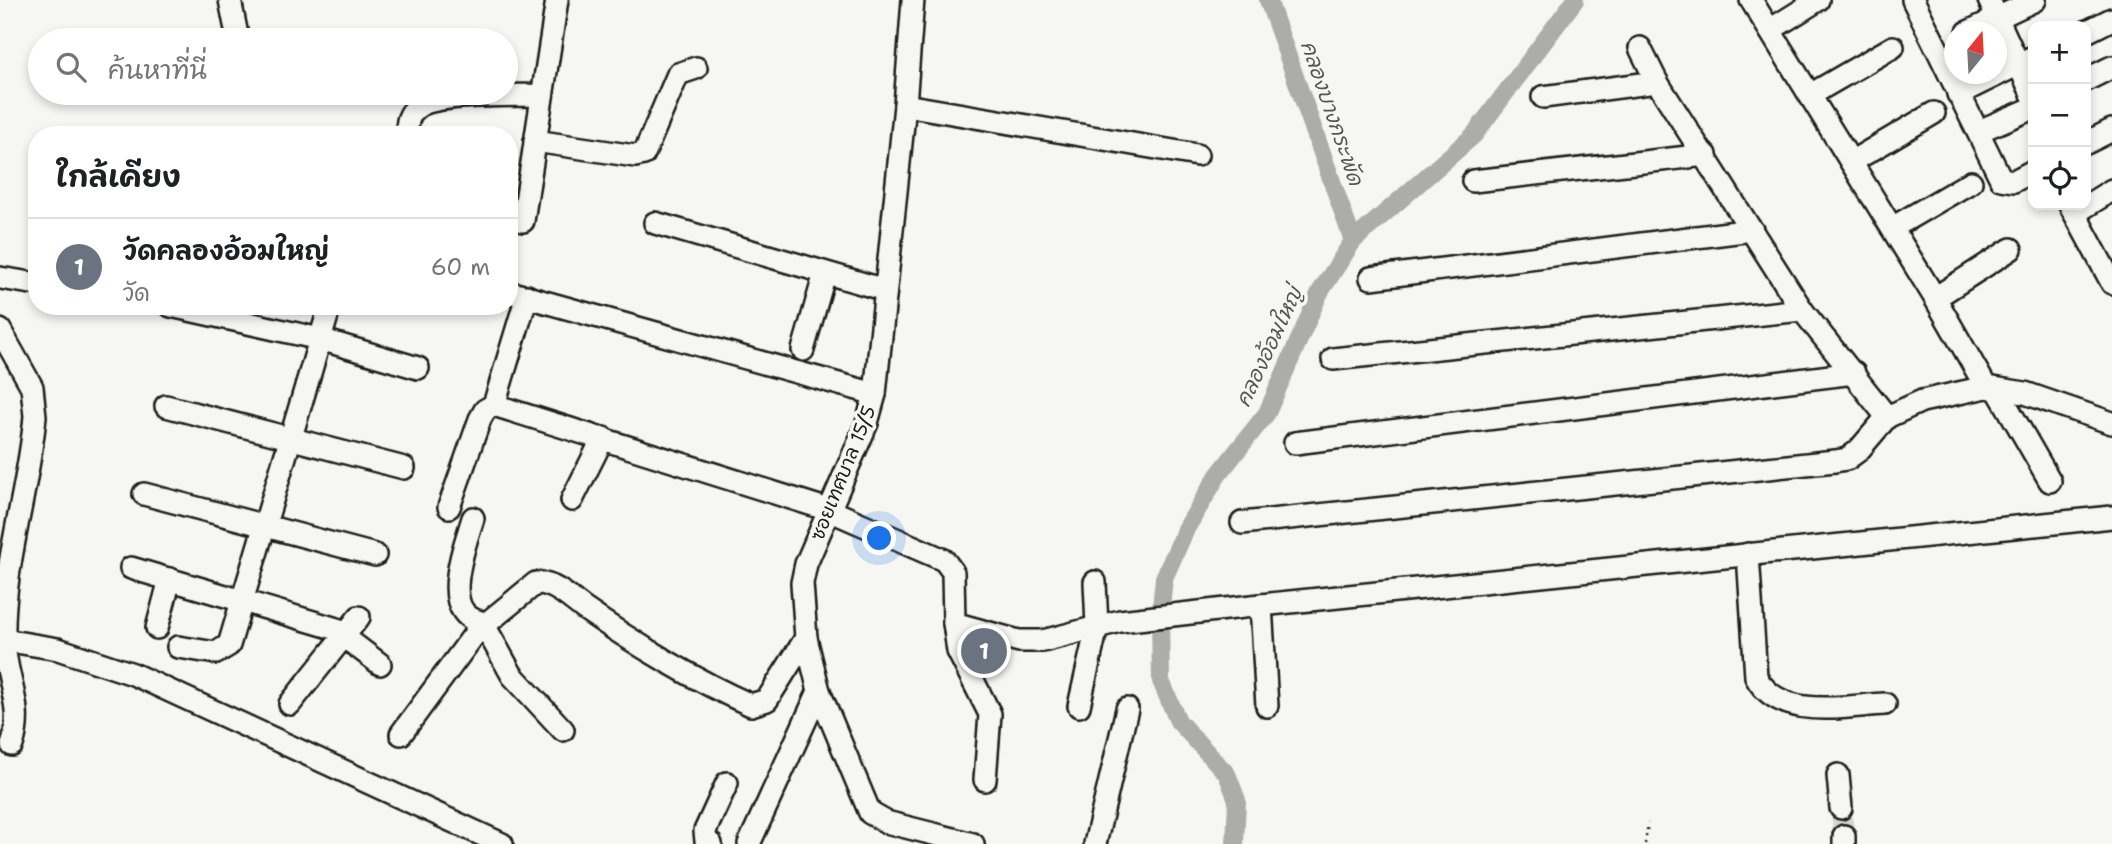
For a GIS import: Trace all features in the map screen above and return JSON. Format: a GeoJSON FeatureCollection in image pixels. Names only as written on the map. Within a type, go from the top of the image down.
{"type":"FeatureCollection","features":[{"type":"Feature","properties":{"kind":"street"},"geometry":{"type":"LineString","coordinates":[[230,0],[236,28]]}},
{"type":"Feature","properties":{"kind":"street"},"geometry":{"type":"LineString","coordinates":[[523,221],[557,0]]}},
{"type":"Feature","properties":{"kind":"street","name":"ซอยเทศบาล 15/5"},"geometry":{"type":"LineString","coordinates":[[913,0],[905,105],[875,394],[867,423],[803,573],[802,604],[806,638],[820,691],[870,813],[886,822],[973,844]]}},
{"type":"Feature","properties":{"kind":"street"},"geometry":{"type":"LineString","coordinates":[[1751,0],[2050,481]]}},
{"type":"Feature","properties":{"kind":"street"},"geometry":{"type":"LineString","coordinates":[[1770,30],[1818,0]]}},
{"type":"Feature","properties":{"kind":"street"},"geometry":{"type":"LineString","coordinates":[[1913,0],[1944,41]]}},
{"type":"Feature","properties":{"kind":"street"},"geometry":{"type":"LineString","coordinates":[[1980,21],[1993,9],[2035,0]]}},
{"type":"Feature","properties":{"kind":"street"},"geometry":{"type":"LineString","coordinates":[[2091,29],[2112,17],[2105,0]]}},
{"type":"Feature","properties":{"kind":"street"},"geometry":{"type":"LineString","coordinates":[[1993,9],[2026,60],[2031,84]]}},
{"type":"Feature","properties":{"kind":"street"},"geometry":{"type":"LineString","coordinates":[[1810,95],[1893,47]]}},
{"type":"Feature","properties":{"kind":"street"},"geometry":{"type":"LineString","coordinates":[[1640,48],[1657,82],[1706,155],[1802,310],[1887,416]]}},
{"type":"Feature","properties":{"kind":"street"},"geometry":{"type":"LineString","coordinates":[[1958,94],[2026,60]]}},
{"type":"Feature","properties":{"kind":"street"},"geometry":{"type":"LineString","coordinates":[[2091,77],[2112,66]]}},
{"type":"Feature","properties":{"kind":"street"},"geometry":{"type":"LineString","coordinates":[[535,141],[635,156],[643,154],[678,74],[685,69],[696,68]]}},
{"type":"Feature","properties":{"kind":"street"},"geometry":{"type":"LineString","coordinates":[[1543,97],[1657,82]]}},
{"type":"Feature","properties":{"kind":"street"},"geometry":{"type":"LineString","coordinates":[[1956,84],[2001,179],[2014,181],[2028,174]]}},
{"type":"Feature","properties":{"kind":"street"},"geometry":{"type":"LineString","coordinates":[[518,96],[542,95]]}},
{"type":"Feature","properties":{"kind":"street"},"geometry":{"type":"LineString","coordinates":[[407,126],[407,119],[412,112],[424,105]]}},
{"type":"Feature","properties":{"kind":"street"},"geometry":{"type":"LineString","coordinates":[[905,105],[1197,155]]}},
{"type":"Feature","properties":{"kind":"street"},"geometry":{"type":"LineString","coordinates":[[1979,131],[2028,110]]}},
{"type":"Feature","properties":{"kind":"street"},"geometry":{"type":"LineString","coordinates":[[1851,162],[1934,113]]}},
{"type":"Feature","properties":{"kind":"street"},"geometry":{"type":"LineString","coordinates":[[2091,141],[2112,130]]}},
{"type":"Feature","properties":{"kind":"street"},"geometry":{"type":"LineString","coordinates":[[1473,181],[1706,155]]}},
{"type":"Feature","properties":{"kind":"street"},"geometry":{"type":"LineString","coordinates":[[1892,228],[1971,182]]}},
{"type":"Feature","properties":{"kind":"street"},"geometry":{"type":"LineString","coordinates":[[2091,200],[2112,190]]}},
{"type":"Feature","properties":{"kind":"street"},"geometry":{"type":"LineString","coordinates":[[2073,210],[2112,283]]}},
{"type":"Feature","properties":{"kind":"street"},"geometry":{"type":"LineString","coordinates":[[655,223],[885,290]]}},
{"type":"Feature","properties":{"kind":"street"},"geometry":{"type":"LineString","coordinates":[[1371,278],[1752,230]]}},
{"type":"Feature","properties":{"kind":"street"},"geometry":{"type":"LineString","coordinates":[[1935,298],[2011,249]]}},
{"type":"Feature","properties":{"kind":"street"},"geometry":{"type":"LineString","coordinates":[[803,349],[825,273]]}},
{"type":"Feature","properties":{"kind":"street"},"geometry":{"type":"LineString","coordinates":[[0,278],[28,283]]}},
{"type":"Feature","properties":{"kind":"street"},"geometry":{"type":"LineString","coordinates":[[518,294],[875,394]]}},
{"type":"Feature","properties":{"kind":"street"},"geometry":{"type":"LineString","coordinates":[[1333,359],[1802,310]]}},
{"type":"Feature","properties":{"kind":"street"},"geometry":{"type":"LineString","coordinates":[[212,315],[320,339],[418,368]]}},
{"type":"Feature","properties":{"kind":"street"},"geometry":{"type":"LineString","coordinates":[[178,647],[213,653],[228,648],[327,315]]}},
{"type":"Feature","properties":{"kind":"street"},"geometry":{"type":"LineString","coordinates":[[494,405],[513,315]]}},
{"type":"Feature","properties":{"kind":"street"},"geometry":{"type":"LineString","coordinates":[[0,330],[32,387],[35,416],[6,597],[4,640],[19,716],[12,745]]}},
{"type":"Feature","properties":{"kind":"street"},"geometry":{"type":"LineString","coordinates":[[1295,443],[1854,373]]}},
{"type":"Feature","properties":{"kind":"street"},"geometry":{"type":"LineString","coordinates":[[1242,523],[1835,461],[1858,452],[1887,416],[1922,401],[1992,388],[2025,393],[2112,424]]}},
{"type":"Feature","properties":{"kind":"street"},"geometry":{"type":"LineString","coordinates":[[449,507],[480,419],[485,410],[494,405],[829,510],[944,560],[953,572],[954,623],[958,651],[990,714],[985,780]]}},
{"type":"Feature","properties":{"kind":"street"},"geometry":{"type":"LineString","coordinates":[[166,407],[404,468]]}},
{"type":"Feature","properties":{"kind":"street"},"geometry":{"type":"LineString","coordinates":[[572,500],[603,438]]}},
{"type":"Feature","properties":{"kind":"street"},"geometry":{"type":"LineString","coordinates":[[144,494],[376,555]]}},
{"type":"Feature","properties":{"kind":"street"},"geometry":{"type":"LineString","coordinates":[[954,623],[1019,641],[1043,641],[1097,627],[1261,605],[2112,517]]}},
{"type":"Feature","properties":{"kind":"street"},"geometry":{"type":"LineString","coordinates":[[473,518],[456,580],[461,605],[482,622],[512,675],[563,730]]}},
{"type":"Feature","properties":{"kind":"street"},"geometry":{"type":"LineString","coordinates":[[1748,554],[1756,677],[1759,683],[1770,694],[1804,708],[1885,704]]}},
{"type":"Feature","properties":{"kind":"street"},"geometry":{"type":"LineString","coordinates":[[131,568],[349,628],[380,664]]}},
{"type":"Feature","properties":{"kind":"street"},"geometry":{"type":"LineString","coordinates":[[157,628],[170,579]]}},
{"type":"Feature","properties":{"kind":"street"},"geometry":{"type":"LineString","coordinates":[[1079,706],[1097,627],[1095,582]]}},
{"type":"Feature","properties":{"kind":"street"},"geometry":{"type":"LineString","coordinates":[[401,734],[482,622],[537,583],[559,591],[609,626],[751,705],[767,700],[806,638]]}},
{"type":"Feature","properties":{"kind":"street"},"geometry":{"type":"LineString","coordinates":[[1261,605],[1266,706]]}},
{"type":"Feature","properties":{"kind":"street"},"geometry":{"type":"LineString","coordinates":[[290,704],[349,628]]}},
{"type":"Feature","properties":{"kind":"street"},"geometry":{"type":"LineString","coordinates":[[4,640],[58,649],[133,674],[502,844]]}},
{"type":"Feature","properties":{"kind":"street"},"geometry":{"type":"LineString","coordinates":[[749,844],[820,691]]}},
{"type":"Feature","properties":{"kind":"street"},"geometry":{"type":"LineString","coordinates":[[1095,844],[1127,709]]}},
{"type":"Feature","properties":{"kind":"street"},"geometry":{"type":"LineString","coordinates":[[1838,775],[1841,808]]}},
{"type":"Feature","properties":{"kind":"street"},"geometry":{"type":"LineString","coordinates":[[711,844],[704,835],[727,783]]}},
{"type":"Feature","properties":{"kind":"path"},"geometry":{"type":"LineString","coordinates":[[1645,844],[1648,823]]}},
{"type":"Feature","properties":{"kind":"waterway","name":"คลองบางกระพัด"},"geometry":{"type":"LineString","coordinates":[[1268,0],[1353,241]]}},
{"type":"Feature","properties":{"kind":"waterway","name":"คลองอ้อมใหญ่"},"geometry":{"type":"LineString","coordinates":[[1235,844],[1237,800],[1227,774],[1178,721],[1161,681],[1160,617],[1164,578],[1186,529],[1218,475],[1267,413],[1320,292],[1353,241],[1474,135],[1575,0]]}},
{"type":"Feature","properties":{"kind":"tunnel"},"geometry":{"type":"LineString","coordinates":[[1841,808],[1844,836]]}},
{"type":"Feature","properties":{"kind":"place","name":"วัดคลองอ้อมใหญ่"},"geometry":{"type":"Point","coordinates":[984,651]}}]}
